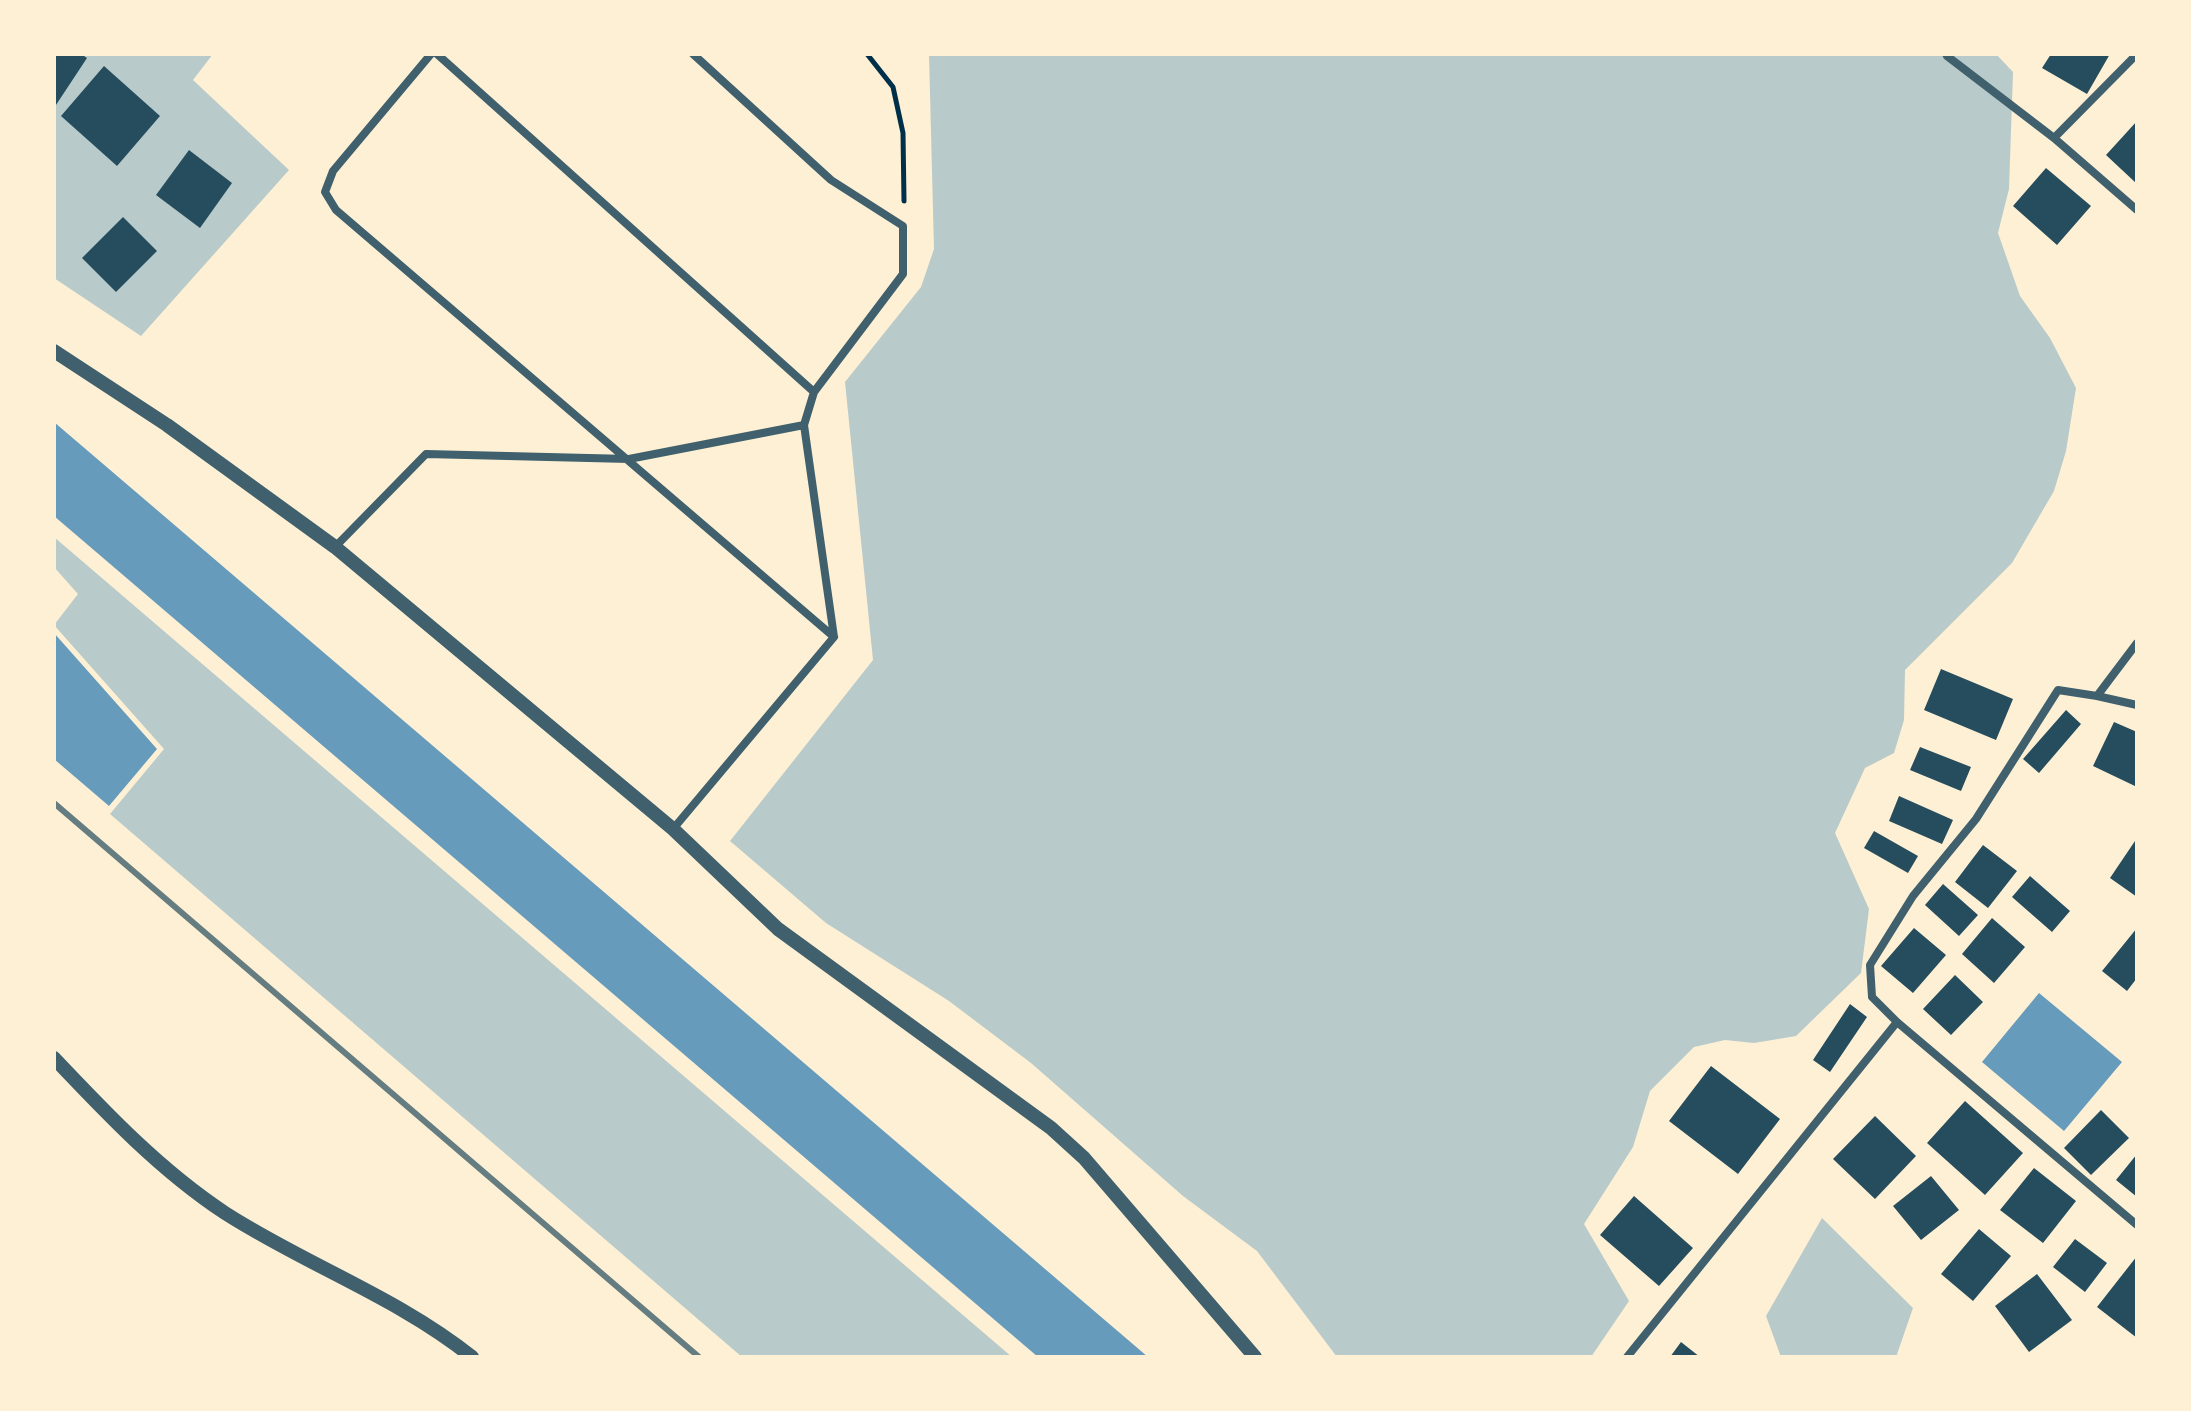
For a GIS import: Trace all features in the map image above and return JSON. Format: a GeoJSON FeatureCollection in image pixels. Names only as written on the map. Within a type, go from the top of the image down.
{"type":"FeatureCollection","features":[{"type":"Feature","properties":{"kind":"street"},"geometry":{"type":"LineString","coordinates":[[814,392],[434,54],[333,171],[325,192],[336,210],[834,637]]}},
{"type":"Feature","properties":{"kind":"street"},"geometry":{"type":"LineString","coordinates":[[673,829],[834,637],[804,425],[814,392],[903,274],[903,226],[831,180],[693,54]]}},
{"type":"Feature","properties":{"kind":"street"},"geometry":{"type":"LineString","coordinates":[[2054,138],[2137,54]]}},
{"type":"Feature","properties":{"kind":"street"},"geometry":{"type":"LineString","coordinates":[[1947,56],[2054,138],[2137,210]]}},
{"type":"Feature","properties":{"kind":"street"},"geometry":{"type":"LineString","coordinates":[[54,351],[167,425],[335,547],[673,829],[778,929],[1051,1128],[1084,1158],[1255,1357]]}},
{"type":"Feature","properties":{"kind":"street"},"geometry":{"type":"LineString","coordinates":[[335,547],[426,454],[629,459],[804,425]]}},
{"type":"Feature","properties":{"kind":"street"},"geometry":{"type":"LineString","coordinates":[[2097,696],[2137,643]]}},
{"type":"Feature","properties":{"kind":"street"},"geometry":{"type":"LineString","coordinates":[[2137,705],[2058,690],[1976,819],[1913,896],[1870,965],[1872,997],[1897,1022],[2137,1225]]}},
{"type":"Feature","properties":{"kind":"street"},"geometry":{"type":"LineString","coordinates":[[1627,1357],[1897,1022]]}},
{"type":"Feature","properties":{"kind":"street"},"geometry":{"type":"LineString","coordinates":[[54,1058],[126,1134],[225,1212],[438,1330],[472,1357]]}},
{"type":"Feature","properties":{"kind":"path"},"geometry":{"type":"LineString","coordinates":[[867,54],[893,87],[903,133],[903,226]]}},
{"type":"Feature","properties":{"kind":"shaded area"},"geometry":{"type":"Polygon","coordinates":[[[54,54],[213,54],[193,80],[289,170],[141,336],[54,278],[54,54]]]}},
{"type":"Feature","properties":{"kind":"shaded area"},"geometry":{"type":"Polygon","coordinates":[[[929,54],[1996,54],[2013,72],[2009,189],[1998,233],[2020,296],[2050,338],[2076,388],[2066,451],[2054,491],[2012,563],[1905,670],[1904,720],[1894,753],[1865,768],[1835,833],[1869,909],[1861,973],[1796,1036],[1754,1043],[1725,1040],[1694,1047],[1650,1091],[1633,1147],[1584,1224],[1629,1301],[1591,1357],[1337,1357],[1257,1251],[1183,1196],[1031,1063],[949,1001],[826,923],[730,841],[873,660],[845,382],[921,287],[934,249],[929,54]]]}},
{"type":"Feature","properties":{"kind":"shaded area"},"geometry":{"type":"Polygon","coordinates":[[[54,537],[1012,1357],[742,1357],[110,814],[164,749],[54,625],[78,594],[54,567],[54,537]]]}},
{"type":"Feature","properties":{"kind":"shaded area"},"geometry":{"type":"Polygon","coordinates":[[[1822,1218],[1913,1308],[1896,1357],[1781,1357],[1766,1316],[1822,1218]]]}},
{"type":"Feature","properties":{"kind":"water"},"geometry":{"type":"Polygon","coordinates":[[[54,422],[1148,1357],[1038,1357],[54,516],[54,422]]]}},
{"type":"Feature","properties":{"kind":"water"},"geometry":{"type":"Polygon","coordinates":[[[54,633],[157,749],[109,806],[54,759],[54,633]]]}},
{"type":"Feature","properties":{"kind":"water"},"geometry":{"type":"Polygon","coordinates":[[[2039,993],[2122,1062],[2064,1131],[1982,1062],[2039,993]]]}},
{"type":"Feature","properties":{"kind":"building"},"geometry":{"type":"Polygon","coordinates":[[[54,54],[81,54],[87,58],[54,108],[54,54]]]}},
{"type":"Feature","properties":{"kind":"building"},"geometry":{"type":"Polygon","coordinates":[[[2051,54],[2110,54],[2087,94],[2042,68],[2051,54]]]}},
{"type":"Feature","properties":{"kind":"building"},"geometry":{"type":"Polygon","coordinates":[[[104,66],[160,116],[117,166],[61,116],[104,66]]]}},
{"type":"Feature","properties":{"kind":"building"},"geometry":{"type":"Polygon","coordinates":[[[2137,121],[2137,184],[2106,155],[2137,121]]]}},
{"type":"Feature","properties":{"kind":"building"},"geometry":{"type":"Polygon","coordinates":[[[189,150],[232,183],[200,228],[156,195],[189,150]]]}},
{"type":"Feature","properties":{"kind":"building"},"geometry":{"type":"Polygon","coordinates":[[[2046,168],[2091,206],[2057,245],[2013,206],[2046,168]]]}},
{"type":"Feature","properties":{"kind":"building"},"geometry":{"type":"Polygon","coordinates":[[[123,217],[157,251],[116,292],[82,258],[123,217]]]}},
{"type":"Feature","properties":{"kind":"building"},"geometry":{"type":"Polygon","coordinates":[[[1941,669],[2013,699],[1996,740],[1924,710],[1941,669]]]}},
{"type":"Feature","properties":{"kind":"building"},"geometry":{"type":"Polygon","coordinates":[[[2066,710],[2081,724],[2039,773],[2023,759],[2066,710]]]}},
{"type":"Feature","properties":{"kind":"building"},"geometry":{"type":"Polygon","coordinates":[[[2114,722],[2137,732],[2137,787],[2093,766],[2114,722]]]}},
{"type":"Feature","properties":{"kind":"building"},"geometry":{"type":"Polygon","coordinates":[[[1920,747],[1971,767],[1961,791],[1910,770],[1920,747]]]}},
{"type":"Feature","properties":{"kind":"building"},"geometry":{"type":"Polygon","coordinates":[[[1899,796],[1953,820],[1942,844],[1889,821],[1899,796]]]}},
{"type":"Feature","properties":{"kind":"building"},"geometry":{"type":"Polygon","coordinates":[[[1874,831],[1918,856],[1908,873],[1864,848],[1874,831]]]}},
{"type":"Feature","properties":{"kind":"building"},"geometry":{"type":"Polygon","coordinates":[[[2137,838],[2137,897],[2110,878],[2137,838]]]}},
{"type":"Feature","properties":{"kind":"building"},"geometry":{"type":"Polygon","coordinates":[[[1983,845],[2017,871],[1988,908],[1955,882],[1983,845]]]}},
{"type":"Feature","properties":{"kind":"building"},"geometry":{"type":"Polygon","coordinates":[[[2030,876],[2070,911],[2052,932],[2012,897],[2030,876]]]}},
{"type":"Feature","properties":{"kind":"building"},"geometry":{"type":"Polygon","coordinates":[[[1943,884],[1978,915],[1959,936],[1925,905],[1943,884]]]}},
{"type":"Feature","properties":{"kind":"building"},"geometry":{"type":"Polygon","coordinates":[[[1992,918],[2025,947],[1994,983],[1962,954],[1992,918]]]}},
{"type":"Feature","properties":{"kind":"building"},"geometry":{"type":"Polygon","coordinates":[[[1914,928],[1946,955],[1913,993],[1881,966],[1914,928]]]}},
{"type":"Feature","properties":{"kind":"building"},"geometry":{"type":"Polygon","coordinates":[[[2137,928],[2137,978],[2127,991],[2102,971],[2137,928]]]}},
{"type":"Feature","properties":{"kind":"building"},"geometry":{"type":"Polygon","coordinates":[[[1955,975],[1983,1002],[1951,1035],[1923,1009],[1955,975]]]}},
{"type":"Feature","properties":{"kind":"building"},"geometry":{"type":"Polygon","coordinates":[[[1850,1004],[1867,1017],[1830,1072],[1813,1060],[1850,1004]]]}},
{"type":"Feature","properties":{"kind":"building"},"geometry":{"type":"Polygon","coordinates":[[[1711,1066],[1780,1119],[1738,1174],[1669,1121],[1711,1066]]]}},
{"type":"Feature","properties":{"kind":"building"},"geometry":{"type":"Polygon","coordinates":[[[1965,1101],[2023,1153],[1985,1195],[1927,1143],[1965,1101]]]}},
{"type":"Feature","properties":{"kind":"building"},"geometry":{"type":"Polygon","coordinates":[[[2101,1110],[2129,1138],[2091,1175],[2064,1148],[2101,1110]]]}},
{"type":"Feature","properties":{"kind":"building"},"geometry":{"type":"Polygon","coordinates":[[[1875,1116],[1916,1156],[1875,1199],[1833,1159],[1875,1116]]]}},
{"type":"Feature","properties":{"kind":"building"},"geometry":{"type":"Polygon","coordinates":[[[2137,1154],[2137,1197],[2116,1180],[2137,1154]]]}},
{"type":"Feature","properties":{"kind":"building"},"geometry":{"type":"Polygon","coordinates":[[[2034,1168],[2076,1201],[2043,1243],[2000,1210],[2034,1168]]]}},
{"type":"Feature","properties":{"kind":"building"},"geometry":{"type":"Polygon","coordinates":[[[1931,1176],[1959,1210],[1921,1240],[1893,1206],[1931,1176]]]}},
{"type":"Feature","properties":{"kind":"building"},"geometry":{"type":"Polygon","coordinates":[[[1634,1196],[1693,1248],[1659,1286],[1600,1235],[1634,1196]]]}},
{"type":"Feature","properties":{"kind":"building"},"geometry":{"type":"Polygon","coordinates":[[[1979,1229],[2011,1256],[1973,1301],[1941,1274],[1979,1229]]]}},
{"type":"Feature","properties":{"kind":"building"},"geometry":{"type":"Polygon","coordinates":[[[2075,1239],[2107,1263],[2085,1292],[2053,1267],[2075,1239]]]}},
{"type":"Feature","properties":{"kind":"building"},"geometry":{"type":"Polygon","coordinates":[[[2137,1256],[2137,1338],[2097,1307],[2137,1256]]]}},
{"type":"Feature","properties":{"kind":"building"},"geometry":{"type":"Polygon","coordinates":[[[2037,1274],[2072,1320],[2029,1352],[1995,1306],[2037,1274]]]}},
{"type":"Feature","properties":{"kind":"building"},"geometry":{"type":"Polygon","coordinates":[[[1681,1342],[1700,1357],[1670,1357],[1681,1342]]]}},
{"type":"Feature","properties":{"kind":"railway"},"geometry":{"type":"LineString","coordinates":[[54,803],[699,1357]]}}]}
